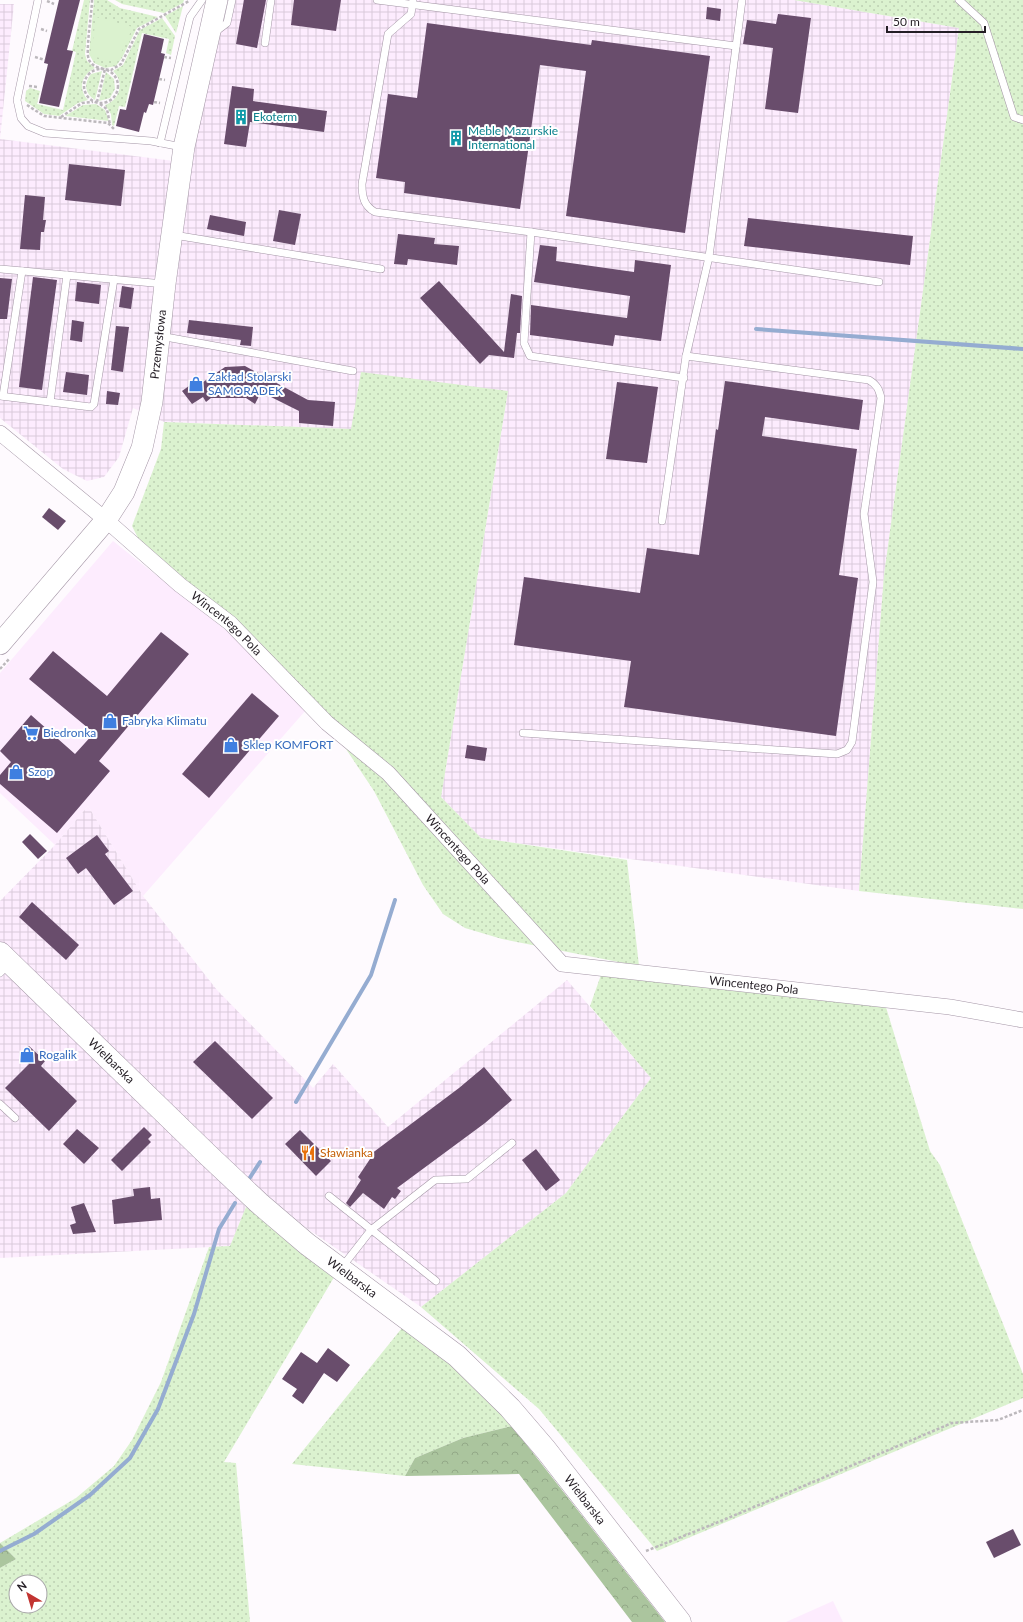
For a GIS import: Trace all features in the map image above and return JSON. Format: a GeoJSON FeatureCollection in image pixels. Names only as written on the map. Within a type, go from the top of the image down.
{"type":"FeatureCollection","features":[{"type":"Feature","properties":{"kind":"main road","name":"Wielbarska"},"geometry":{"type":"LineString","coordinates":[[3,963],[214,1161],[301,1239],[457,1356],[510,1408],[546,1450],[680,1622]]}},
{"type":"Feature","properties":{"kind":"street","name":"Przemysłowa"},"geometry":{"type":"LineString","coordinates":[[0,644],[106,520],[124,492],[142,448],[152,402],[165,284],[184,147],[217,0]]}},
{"type":"Feature","properties":{"kind":"street","name":"Wincentego Pola"},"geometry":{"type":"LineString","coordinates":[[0,433],[106,520],[180,585],[230,623],[327,723],[388,773],[562,964],[950,1007],[1023,1020]]}},
{"type":"Feature","properties":{"kind":"lane"},"geometry":{"type":"LineString","coordinates":[[38,0],[17,100],[18,111],[25,122],[35,130],[46,132],[160,143],[184,147]]}},
{"type":"Feature","properties":{"kind":"lane"},"geometry":{"type":"LineString","coordinates":[[160,143],[190,17],[202,0]]}},
{"type":"Feature","properties":{"kind":"lane"},"geometry":{"type":"LineString","coordinates":[[208,37],[227,23],[232,0]]}},
{"type":"Feature","properties":{"kind":"lane"},"geometry":{"type":"LineString","coordinates":[[265,43],[271,0]]}},
{"type":"Feature","properties":{"kind":"lane"},"geometry":{"type":"LineString","coordinates":[[377,0],[413,2],[736,46]]}},
{"type":"Feature","properties":{"kind":"lane"},"geometry":{"type":"LineString","coordinates":[[662,520],[684,378],[686,356],[709,257],[742,0]]}},
{"type":"Feature","properties":{"kind":"lane"},"geometry":{"type":"LineString","coordinates":[[959,0],[984,23],[1014,117],[1023,120]]}},
{"type":"Feature","properties":{"kind":"lane"},"geometry":{"type":"LineString","coordinates":[[413,2],[411,14],[388,34],[362,184],[364,202],[369,208],[376,212],[531,232],[880,282]]}},
{"type":"Feature","properties":{"kind":"lane"},"geometry":{"type":"LineString","coordinates":[[531,232],[524,343],[530,356],[684,378]]}},
{"type":"Feature","properties":{"kind":"lane"},"geometry":{"type":"LineString","coordinates":[[173,235],[381,269]]}},
{"type":"Feature","properties":{"kind":"lane"},"geometry":{"type":"LineString","coordinates":[[1,269],[165,284]]}},
{"type":"Feature","properties":{"kind":"lane"},"geometry":{"type":"LineString","coordinates":[[22,271],[1,396],[91,407],[94,404],[114,279]]}},
{"type":"Feature","properties":{"kind":"lane"},"geometry":{"type":"LineString","coordinates":[[50,402],[67,275]]}},
{"type":"Feature","properties":{"kind":"lane"},"geometry":{"type":"LineString","coordinates":[[160,336],[353,371]]}},
{"type":"Feature","properties":{"kind":"lane"},"geometry":{"type":"LineString","coordinates":[[523,733],[836,754],[847,750],[852,742],[873,582],[864,514],[880,398],[879,391],[876,385],[869,380],[686,356]]}},
{"type":"Feature","properties":{"kind":"lane"},"geometry":{"type":"LineString","coordinates":[[0,1104],[15,1118]]}},
{"type":"Feature","properties":{"kind":"lane"},"geometry":{"type":"LineString","coordinates":[[340,1268],[371,1230],[435,1180],[467,1179],[512,1143]]}},
{"type":"Feature","properties":{"kind":"lane"},"geometry":{"type":"LineString","coordinates":[[329,1196],[436,1281]]}},
{"type":"Feature","properties":{"kind":"path"},"geometry":{"type":"LineString","coordinates":[[45,0],[54,4]]}},
{"type":"Feature","properties":{"kind":"path"},"geometry":{"type":"LineString","coordinates":[[60,118],[82,103],[106,102],[111,100],[117,90],[116,79],[110,72],[93,64],[87,54],[92,0]]}},
{"type":"Feature","properties":{"kind":"path"},"geometry":{"type":"LineString","coordinates":[[110,125],[111,120],[107,109],[91,100],[86,94],[84,82],[91,72],[99,69],[111,70],[121,64],[138,29],[192,0]]}},
{"type":"Feature","properties":{"kind":"path"},"geometry":{"type":"LineString","coordinates":[[33,56],[45,60]]}},
{"type":"Feature","properties":{"kind":"path"},"geometry":{"type":"LineString","coordinates":[[164,56],[171,58]]}},
{"type":"Feature","properties":{"kind":"path"},"geometry":{"type":"LineString","coordinates":[[97,102],[105,69]]}},
{"type":"Feature","properties":{"kind":"path"},"geometry":{"type":"LineString","coordinates":[[159,79],[166,80]]}},
{"type":"Feature","properties":{"kind":"path"},"geometry":{"type":"LineString","coordinates":[[26,86],[38,87]]}},
{"type":"Feature","properties":{"kind":"path"},"geometry":{"type":"LineString","coordinates":[[154,102],[160,104]]}},
{"type":"Feature","properties":{"kind":"path"},"geometry":{"type":"LineString","coordinates":[[44,116],[108,123],[118,134]]}},
{"type":"Feature","properties":{"kind":"path"},"geometry":{"type":"LineString","coordinates":[[632,1559],[650,1549],[721,1521],[952,1423],[998,1420],[1023,1410]]}},
{"type":"Feature","properties":{"kind":"shaded area"},"geometry":{"type":"Polygon","coordinates":[[[217,0],[794,0],[959,28],[884,575],[859,891],[481,838],[441,797],[508,391],[351,429],[164,422],[133,408],[119,457],[104,477],[87,481],[63,469],[0,418],[0,139],[182,162],[217,0]]]}},
{"type":"Feature","properties":{"kind":"shaded area"},"geometry":{"type":"Polygon","coordinates":[[[0,4],[14,4],[0,139],[0,4]]]}},
{"type":"Feature","properties":{"kind":"shaded area"},"geometry":{"type":"Polygon","coordinates":[[[113,541],[233,636],[306,710],[143,896],[88,806],[55,845],[0,793],[0,673],[113,541]]]}},
{"type":"Feature","properties":{"kind":"shaded area"},"geometry":{"type":"Polygon","coordinates":[[[88,806],[143,896],[217,990],[313,1088],[333,1064],[388,1127],[567,980],[651,1078],[566,1193],[421,1307],[305,1227],[227,1161],[0,943],[0,901],[55,845],[88,806]]]}},
{"type":"Feature","properties":{"kind":"shaded area"},"geometry":{"type":"Polygon","coordinates":[[[0,968],[246,1207],[230,1246],[0,1258],[0,968]]]}},
{"type":"Feature","properties":{"kind":"shaded area"},"geometry":{"type":"Polygon","coordinates":[[[833,1601],[843,1622],[786,1622],[833,1601]]]}},
{"type":"Feature","properties":{"kind":"green space"},"geometry":{"type":"Polygon","coordinates":[[[84,0],[90,0],[85,54],[87,61],[95,68],[87,74],[82,82],[83,91],[88,100],[78,103],[59,116],[44,114],[25,101],[26,91],[30,88],[40,91],[37,104],[63,110],[76,52],[72,51],[84,0]]]}},
{"type":"Feature","properties":{"kind":"green space"},"geometry":{"type":"Polygon","coordinates":[[[94,0],[107,0],[120,8],[158,17],[137,28],[122,58],[116,66],[105,68],[94,63],[89,54],[94,0]]]}},
{"type":"Feature","properties":{"kind":"green space"},"geometry":{"type":"Polygon","coordinates":[[[115,0],[184,0],[183,3],[164,13],[122,4],[115,0]]]}},
{"type":"Feature","properties":{"kind":"green space"},"geometry":{"type":"Polygon","coordinates":[[[794,0],[1023,0],[1023,909],[859,891],[884,575],[959,28],[794,0]]]}},
{"type":"Feature","properties":{"kind":"green space"},"geometry":{"type":"Polygon","coordinates":[[[183,6],[176,33],[165,16],[183,6]]]}},
{"type":"Feature","properties":{"kind":"green space"},"geometry":{"type":"Polygon","coordinates":[[[96,17],[133,27],[117,62],[91,56],[96,17]]]}},
{"type":"Feature","properties":{"kind":"green space"},"geometry":{"type":"Polygon","coordinates":[[[162,18],[175,36],[171,55],[166,53],[169,39],[142,33],[125,107],[119,106],[114,126],[112,125],[111,114],[105,105],[114,99],[119,90],[119,80],[113,71],[123,65],[140,30],[162,18]]]}},
{"type":"Feature","properties":{"kind":"green space"},"geometry":{"type":"Polygon","coordinates":[[[102,71],[95,100],[87,92],[86,85],[91,74],[102,71]]]}},
{"type":"Feature","properties":{"kind":"green space"},"geometry":{"type":"Polygon","coordinates":[[[106,72],[114,79],[115,89],[110,98],[99,101],[106,72]]]}},
{"type":"Feature","properties":{"kind":"green space"},"geometry":{"type":"Polygon","coordinates":[[[96,104],[105,110],[109,121],[65,116],[83,105],[96,104]]]}},
{"type":"Feature","properties":{"kind":"green space"},"geometry":{"type":"Polygon","coordinates":[[[361,372],[508,391],[441,797],[481,838],[627,860],[639,966],[502,939],[465,928],[443,914],[423,885],[374,791],[346,749],[299,685],[138,538],[132,526],[161,449],[164,422],[351,429],[361,372]]]}},
{"type":"Feature","properties":{"kind":"green space"},"geometry":{"type":"Polygon","coordinates":[[[601,975],[885,1004],[930,1151],[940,1165],[1023,1374],[1023,1398],[657,1551],[539,1409],[421,1307],[566,1193],[651,1078],[590,1006],[601,975]]]}},
{"type":"Feature","properties":{"kind":"green space"},"geometry":{"type":"Polygon","coordinates":[[[246,1207],[336,1274],[224,1462],[236,1463],[250,1622],[0,1622],[0,1568],[16,1559],[0,1543],[76,1498],[114,1466],[132,1440],[161,1382],[209,1247],[230,1246],[246,1207]]]}},
{"type":"Feature","properties":{"kind":"green space"},"geometry":{"type":"Polygon","coordinates":[[[406,1323],[486,1397],[512,1426],[463,1438],[415,1458],[405,1476],[292,1464],[406,1323]]]}},
{"type":"Feature","properties":{"kind":"green space"},"geometry":{"type":"Polygon","coordinates":[[[512,1426],[665,1622],[632,1622],[519,1474],[405,1476],[415,1458],[463,1438],[512,1426]]]}},
{"type":"Feature","properties":{"kind":"green space"},"geometry":{"type":"Polygon","coordinates":[[[0,1543],[16,1559],[0,1568],[0,1543]]]}},
{"type":"Feature","properties":{"kind":"building"},"geometry":{"type":"Polygon","coordinates":[[[59,0],[80,0],[67,50],[73,51],[59,107],[39,103],[48,64],[44,63],[59,0]]]}},
{"type":"Feature","properties":{"kind":"building"},"geometry":{"type":"Polygon","coordinates":[[[244,0],[266,0],[257,48],[236,44],[244,0]]]}},
{"type":"Feature","properties":{"kind":"building"},"geometry":{"type":"Polygon","coordinates":[[[294,0],[341,0],[336,31],[291,25],[294,0]]]}},
{"type":"Feature","properties":{"kind":"building"},"geometry":{"type":"Polygon","coordinates":[[[707,7],[721,9],[720,21],[706,19],[707,7]]]}},
{"type":"Feature","properties":{"kind":"building"},"geometry":{"type":"Polygon","coordinates":[[[778,14],[811,18],[798,113],[765,109],[773,48],[743,44],[747,20],[776,24],[778,14]]]}},
{"type":"Feature","properties":{"kind":"building","name":"Meble Mazurskie International"},"geometry":{"type":"Polygon","coordinates":[[[427,23],[591,45],[592,40],[710,56],[685,233],[566,216],[586,71],[540,65],[520,209],[404,193],[405,182],[376,178],[388,94],[417,98],[427,23]]]}},
{"type":"Feature","properties":{"kind":"building"},"geometry":{"type":"Polygon","coordinates":[[[144,34],[164,39],[161,53],[165,54],[153,105],[149,104],[146,113],[144,112],[139,132],[116,126],[120,109],[126,110],[144,34]]]}},
{"type":"Feature","properties":{"kind":"building"},"geometry":{"type":"Polygon","coordinates":[[[232,86],[254,89],[253,101],[327,111],[324,132],[250,122],[246,147],[224,144],[232,86]]]}},
{"type":"Feature","properties":{"kind":"building"},"geometry":{"type":"Polygon","coordinates":[[[69,164],[125,170],[121,206],[65,200],[69,164]]]}},
{"type":"Feature","properties":{"kind":"building"},"geometry":{"type":"Polygon","coordinates":[[[25,195],[45,197],[43,220],[46,220],[44,232],[41,232],[40,250],[20,249],[25,195]]]}},
{"type":"Feature","properties":{"kind":"building"},"geometry":{"type":"Polygon","coordinates":[[[279,210],[301,214],[295,245],[273,241],[279,210]]]}},
{"type":"Feature","properties":{"kind":"building"},"geometry":{"type":"Polygon","coordinates":[[[210,215],[246,222],[244,236],[207,229],[210,215]]]}},
{"type":"Feature","properties":{"kind":"building"},"geometry":{"type":"Polygon","coordinates":[[[748,218],[913,236],[910,265],[744,246],[748,218]]]}},
{"type":"Feature","properties":{"kind":"building"},"geometry":{"type":"Polygon","coordinates":[[[398,234],[435,238],[434,244],[459,246],[457,265],[408,259],[407,265],[394,264],[398,234]]]}},
{"type":"Feature","properties":{"kind":"building"},"geometry":{"type":"Polygon","coordinates":[[[540,245],[557,247],[556,261],[634,272],[635,260],[671,265],[661,341],[615,335],[613,346],[530,335],[531,305],[627,318],[630,296],[534,282],[540,245]]]}},
{"type":"Feature","properties":{"kind":"building"},"geometry":{"type":"Polygon","coordinates":[[[33,277],[57,280],[42,390],[19,387],[33,277]]]}},
{"type":"Feature","properties":{"kind":"building"},"geometry":{"type":"Polygon","coordinates":[[[0,278],[12,279],[7,319],[0,319],[0,278]]]}},
{"type":"Feature","properties":{"kind":"building"},"geometry":{"type":"Polygon","coordinates":[[[439,281],[504,352],[511,294],[522,296],[520,333],[517,333],[514,358],[489,355],[480,364],[420,298],[439,281]]]}},
{"type":"Feature","properties":{"kind":"building"},"geometry":{"type":"Polygon","coordinates":[[[77,282],[101,285],[99,304],[75,301],[77,282]]]}},
{"type":"Feature","properties":{"kind":"building"},"geometry":{"type":"Polygon","coordinates":[[[122,286],[134,288],[131,309],[119,307],[122,286]]]}},
{"type":"Feature","properties":{"kind":"building"},"geometry":{"type":"Polygon","coordinates":[[[72,320],[84,322],[82,342],[70,340],[72,320]]]}},
{"type":"Feature","properties":{"kind":"building"},"geometry":{"type":"Polygon","coordinates":[[[189,320],[253,327],[251,346],[240,345],[241,340],[187,333],[189,320]]]}},
{"type":"Feature","properties":{"kind":"building"},"geometry":{"type":"Polygon","coordinates":[[[116,326],[129,327],[123,372],[111,370],[116,326]]]}},
{"type":"Feature","properties":{"kind":"building"},"geometry":{"type":"Polygon","coordinates":[[[245,366],[308,400],[335,402],[333,426],[299,423],[299,411],[261,392],[255,404],[246,398],[211,398],[206,402],[203,397],[192,404],[182,391],[193,383],[196,387],[225,367],[245,366]]]}},
{"type":"Feature","properties":{"kind":"building"},"geometry":{"type":"Polygon","coordinates":[[[66,372],[89,375],[87,395],[63,392],[66,372]]]}},
{"type":"Feature","properties":{"kind":"building"},"geometry":{"type":"Polygon","coordinates":[[[725,381],[863,400],[859,430],[765,417],[762,436],[857,449],[839,575],[858,578],[836,736],[624,707],[631,661],[514,645],[524,577],[640,593],[647,548],[699,555],[716,429],[718,430],[725,381]]]}},
{"type":"Feature","properties":{"kind":"building"},"geometry":{"type":"Polygon","coordinates":[[[617,382],[658,387],[647,463],[606,459],[617,382]]]}},
{"type":"Feature","properties":{"kind":"building"},"geometry":{"type":"Polygon","coordinates":[[[107,391],[120,393],[118,405],[106,404],[107,391]]]}},
{"type":"Feature","properties":{"kind":"building"},"geometry":{"type":"Polygon","coordinates":[[[49,508],[66,521],[58,530],[42,517],[49,508]]]}},
{"type":"Feature","properties":{"kind":"building"},"geometry":{"type":"Polygon","coordinates":[[[161,632],[189,654],[99,761],[110,771],[57,833],[0,784],[0,775],[11,762],[0,751],[31,715],[75,754],[94,733],[29,679],[53,651],[107,696],[161,632]]]}},
{"type":"Feature","properties":{"kind":"building","name":"Sklep KOMFORT"},"geometry":{"type":"Polygon","coordinates":[[[252,693],[279,716],[209,798],[182,774],[252,693]]]}},
{"type":"Feature","properties":{"kind":"building"},"geometry":{"type":"Polygon","coordinates":[[[467,745],[487,748],[485,761],[465,758],[467,745]]]}},
{"type":"Feature","properties":{"kind":"building"},"geometry":{"type":"Polygon","coordinates":[[[30,834],[47,851],[38,859],[22,842],[30,834]]]}},
{"type":"Feature","properties":{"kind":"building"},"geometry":{"type":"Polygon","coordinates":[[[97,835],[109,851],[105,854],[133,891],[114,905],[86,868],[78,874],[66,858],[97,835]]]}},
{"type":"Feature","properties":{"kind":"building"},"geometry":{"type":"Polygon","coordinates":[[[32,902],[79,945],[66,960],[19,917],[32,902]]]}},
{"type":"Feature","properties":{"kind":"building"},"geometry":{"type":"Polygon","coordinates":[[[215,1041],[273,1098],[252,1119],[193,1062],[215,1041]]]}},
{"type":"Feature","properties":{"kind":"building"},"geometry":{"type":"Polygon","coordinates":[[[29,1046],[45,1061],[41,1066],[77,1101],[49,1131],[5,1088],[29,1064],[20,1055],[29,1046]]]}},
{"type":"Feature","properties":{"kind":"building"},"geometry":{"type":"Polygon","coordinates":[[[484,1067],[512,1100],[485,1123],[397,1188],[401,1191],[395,1199],[392,1197],[384,1209],[363,1193],[350,1207],[346,1203],[361,1180],[358,1177],[370,1159],[367,1157],[459,1088],[484,1067]]]}},
{"type":"Feature","properties":{"kind":"building"},"geometry":{"type":"Polygon","coordinates":[[[144,1127],[152,1135],[148,1139],[151,1142],[122,1171],[111,1160],[144,1127]]]}},
{"type":"Feature","properties":{"kind":"building"},"geometry":{"type":"Polygon","coordinates":[[[77,1129],[99,1148],[84,1164],[63,1144],[77,1129]]]}},
{"type":"Feature","properties":{"kind":"building","name":"Sławianka"},"geometry":{"type":"Polygon","coordinates":[[[300,1130],[331,1161],[316,1176],[285,1144],[300,1130]]]}},
{"type":"Feature","properties":{"kind":"building"},"geometry":{"type":"Polygon","coordinates":[[[536,1149],[560,1180],[546,1191],[522,1160],[536,1149]]]}},
{"type":"Feature","properties":{"kind":"building"},"geometry":{"type":"Polygon","coordinates":[[[150,1187],[151,1199],[160,1198],[162,1220],[114,1224],[112,1200],[134,1196],[133,1189],[150,1187]]]}},
{"type":"Feature","properties":{"kind":"building"},"geometry":{"type":"Polygon","coordinates":[[[84,1203],[96,1232],[73,1234],[70,1225],[76,1223],[71,1207],[84,1203]]]}},
{"type":"Feature","properties":{"kind":"building"},"geometry":{"type":"Polygon","coordinates":[[[328,1348],[350,1365],[337,1382],[324,1373],[303,1404],[292,1396],[297,1389],[282,1379],[301,1352],[317,1363],[328,1348]]]}},
{"type":"Feature","properties":{"kind":"building"},"geometry":{"type":"Polygon","coordinates":[[[1013,1529],[1021,1545],[994,1558],[986,1542],[1013,1529]]]}},
{"type":"Feature","properties":{"kind":"waterway"},"geometry":{"type":"LineString","coordinates":[[756,329],[1023,349]]}},
{"type":"Feature","properties":{"kind":"waterway"},"geometry":{"type":"LineString","coordinates":[[296,1102],[371,975],[395,900]]}},
{"type":"Feature","properties":{"kind":"waterway"},"geometry":{"type":"LineString","coordinates":[[249,1179],[260,1162]]}},
{"type":"Feature","properties":{"kind":"waterway"},"geometry":{"type":"LineString","coordinates":[[0,1551],[34,1534],[90,1495],[130,1458],[158,1409],[194,1314],[219,1229],[235,1203]]}},
{"type":"Feature","properties":{"kind":"place","name":"Ekoterm"},"geometry":{"type":"Point","coordinates":[241,117]}},
{"type":"Feature","properties":{"kind":"place","name":"Meble Mazurskie International"},"geometry":{"type":"Point","coordinates":[456,138]}},
{"type":"Feature","properties":{"kind":"place","name":"Zakład Stolarski SAMORADEK"},"geometry":{"type":"Point","coordinates":[196,384]}},
{"type":"Feature","properties":{"kind":"place","name":"Fabryka Klimatu"},"geometry":{"type":"Point","coordinates":[110,721]}},
{"type":"Feature","properties":{"kind":"place","name":"Biedronka"},"geometry":{"type":"Point","coordinates":[31,733]}},
{"type":"Feature","properties":{"kind":"place","name":"Sklep KOMFORT"},"geometry":{"type":"Point","coordinates":[231,745]}},
{"type":"Feature","properties":{"kind":"place","name":"Szop"},"geometry":{"type":"Point","coordinates":[16,772]}},
{"type":"Feature","properties":{"kind":"place","name":"Rogalik"},"geometry":{"type":"Point","coordinates":[27,1055]}},
{"type":"Feature","properties":{"kind":"place","name":"Sławianka"},"geometry":{"type":"Point","coordinates":[308,1153]}}]}
